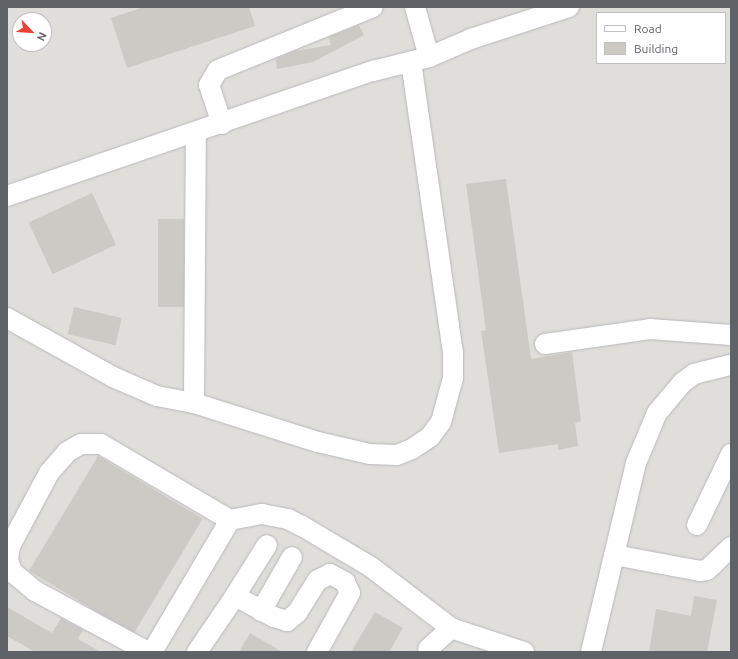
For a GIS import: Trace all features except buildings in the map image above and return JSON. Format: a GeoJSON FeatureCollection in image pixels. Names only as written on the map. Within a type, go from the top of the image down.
{"type":"FeatureCollection","features":[{"type":"Feature","properties":{"kind":"lane"},"geometry":{"type":"LineString","coordinates":[[222,124],[209,85],[218,70],[373,7]]}},
{"type":"Feature","properties":{"kind":"lane"},"geometry":{"type":"LineString","coordinates":[[7,318],[32,335],[133,387],[194,403],[318,442],[385,457],[412,449],[430,437],[441,422],[453,378],[453,353],[415,7]]}},
{"type":"Feature","properties":{"kind":"lane"},"geometry":{"type":"LineString","coordinates":[[7,196],[196,133],[373,70],[420,59],[569,7]]}},
{"type":"Feature","properties":{"kind":"lane"},"geometry":{"type":"LineString","coordinates":[[194,403],[196,133]]}},
{"type":"Feature","properties":{"kind":"lane"},"geometry":{"type":"LineString","coordinates":[[545,344],[650,329],[731,335]]}},
{"type":"Feature","properties":{"kind":"lane"},"geometry":{"type":"LineString","coordinates":[[591,652],[636,463],[657,413],[682,383],[694,374],[731,365]]}},
{"type":"Feature","properties":{"kind":"lane"},"geometry":{"type":"LineString","coordinates":[[148,652],[35,591],[12,572],[8,560],[10,546],[49,473],[67,452],[81,444],[101,444],[230,520],[262,514],[288,519],[371,567],[451,628],[524,652]]}},
{"type":"Feature","properties":{"kind":"lane"},"geometry":{"type":"LineString","coordinates":[[697,525],[731,454]]}},
{"type":"Feature","properties":{"kind":"lane"},"geometry":{"type":"LineString","coordinates":[[152,652],[230,520]]}},
{"type":"Feature","properties":{"kind":"lane"},"geometry":{"type":"LineString","coordinates":[[197,652],[235,596],[266,545]]}},
{"type":"Feature","properties":{"kind":"lane"},"geometry":{"type":"LineString","coordinates":[[614,555],[700,571],[707,570],[731,547]]}},
{"type":"Feature","properties":{"kind":"lane"},"geometry":{"type":"LineString","coordinates":[[261,611],[292,557]]}},
{"type":"Feature","properties":{"kind":"lane"},"geometry":{"type":"LineString","coordinates":[[235,596],[261,611],[287,621],[297,613],[323,576],[330,574],[345,582],[350,593],[317,652]]}},
{"type":"Feature","properties":{"kind":"lane"},"geometry":{"type":"LineString","coordinates":[[428,649],[451,628]]}},
{"type":"Feature","properties":{"kind":"shaded area"},"geometry":{"type":"Polygon","coordinates":[[[7,7],[731,7],[731,652],[7,652],[7,7]]]}}]}
